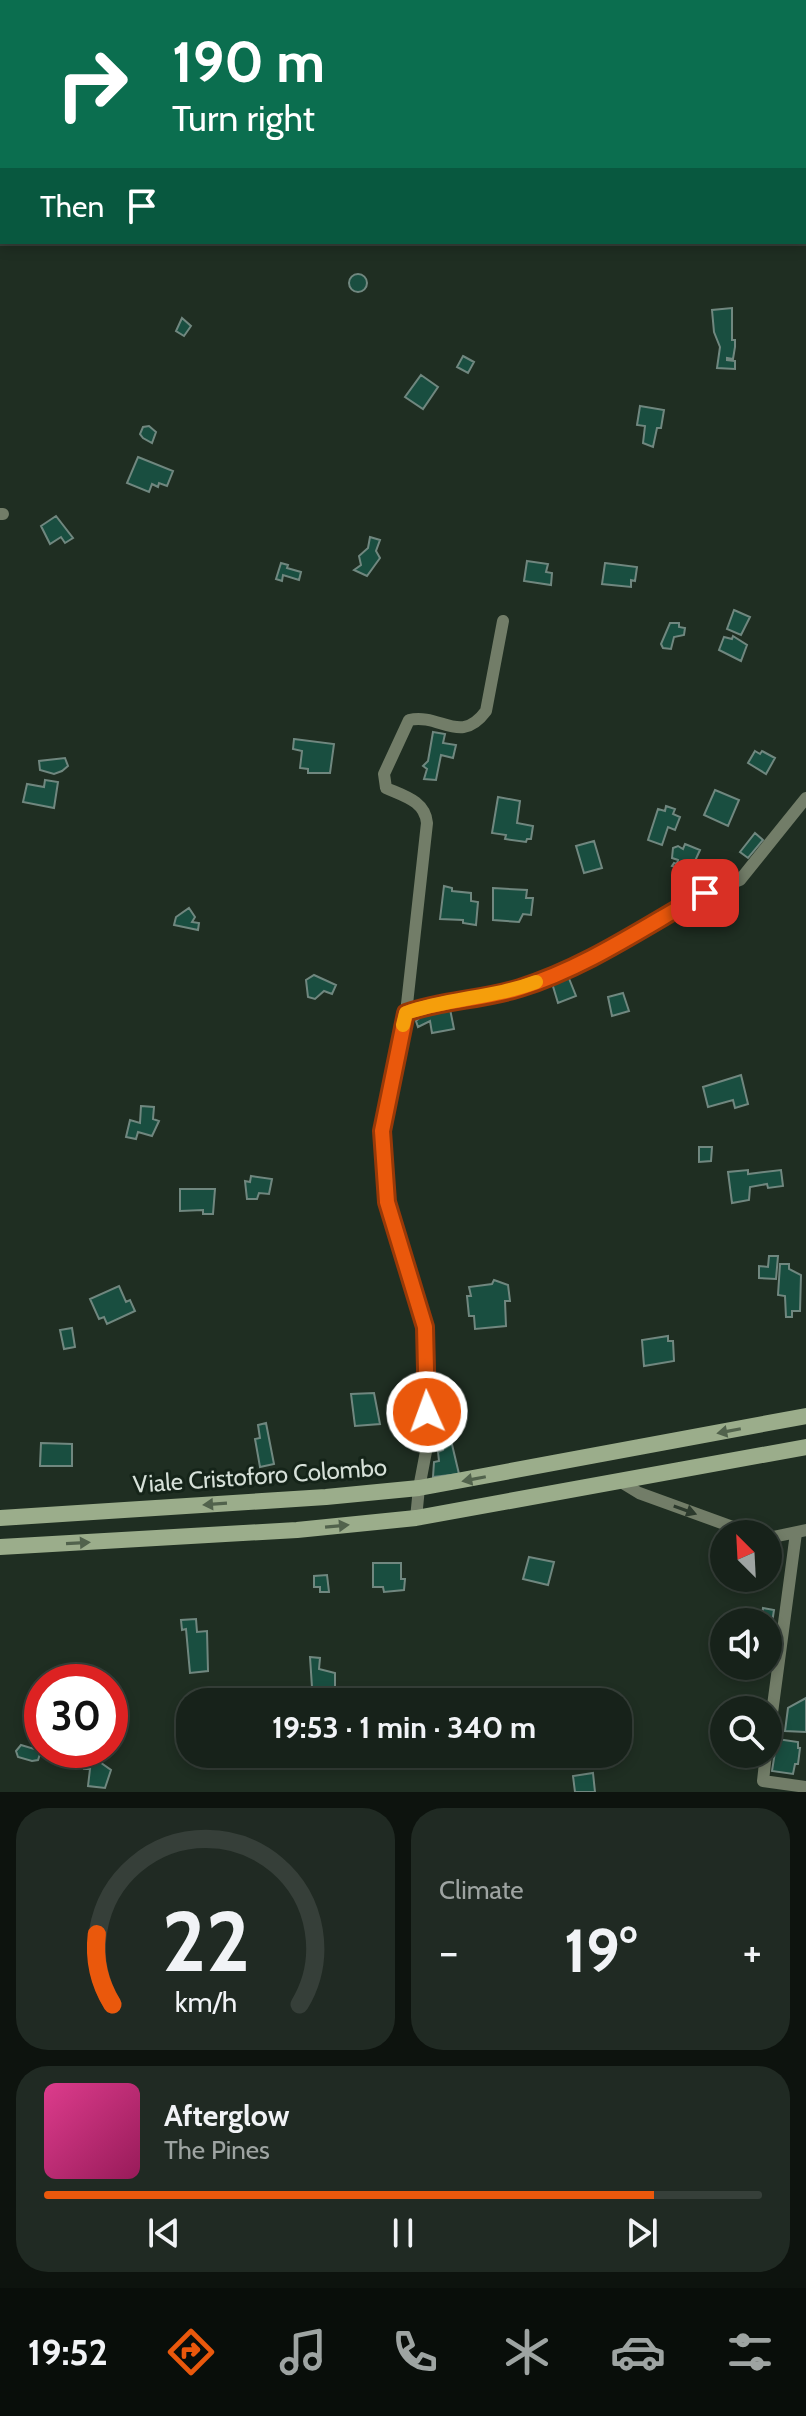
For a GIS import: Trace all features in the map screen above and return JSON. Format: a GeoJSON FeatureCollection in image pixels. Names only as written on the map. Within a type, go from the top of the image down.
{"type":"FeatureCollection","features":[{"type":"Feature","properties":{"kind":"main road","name":"Viale Cristoforo Colombo"},"geometry":{"type":"LineString","coordinates":[[0,1518],[419,1488],[806,1416]]}},
{"type":"Feature","properties":{"kind":"main road"},"geometry":{"type":"LineString","coordinates":[[0,1547],[297,1530],[416,1518],[806,1447]]}},
{"type":"Feature","properties":{"kind":"street"},"geometry":{"type":"LineString","coordinates":[[416,1518],[428,1441],[425,1327],[387,1202],[382,1131],[406,1013],[427,823],[426,814],[413,799],[386,788],[384,774],[409,720],[423,719],[467,728],[486,711],[503,621]]}},
{"type":"Feature","properties":{"kind":"street"},"geometry":{"type":"LineString","coordinates":[[406,1013],[425,1006],[520,988],[582,964],[704,894],[740,880],[806,798]]}},
{"type":"Feature","properties":{"kind":"street"},"geometry":{"type":"LineString","coordinates":[[621,1482],[639,1493],[713,1520]]}},
{"type":"Feature","properties":{"kind":"street"},"geometry":{"type":"LineString","coordinates":[[775,1696],[801,1532]]}},
{"type":"Feature","properties":{"kind":"street"},"geometry":{"type":"LineString","coordinates":[[764,1768],[763,1781],[806,1787]]}},
{"type":"Feature","properties":{"kind":"building"},"geometry":{"type":"Polygon","coordinates":[[[358,274],[367,283],[358,292],[349,283],[358,274]]]}},
{"type":"Feature","properties":{"kind":"building"},"geometry":{"type":"Polygon","coordinates":[[[732,308],[732,340],[735,340],[735,347],[733,359],[727,360],[735,361],[735,369],[717,368],[720,347],[714,332],[712,310],[732,308]]]}},
{"type":"Feature","properties":{"kind":"building"},"geometry":{"type":"Polygon","coordinates":[[[182,318],[191,326],[184,336],[176,331],[182,318]]]}},
{"type":"Feature","properties":{"kind":"building"},"geometry":{"type":"Polygon","coordinates":[[[463,356],[474,362],[468,373],[457,367],[463,356]]]}},
{"type":"Feature","properties":{"kind":"building"},"geometry":{"type":"Polygon","coordinates":[[[421,375],[438,387],[423,409],[405,397],[421,375]]]}},
{"type":"Feature","properties":{"kind":"building"},"geometry":{"type":"Polygon","coordinates":[[[640,406],[664,410],[653,447],[643,443],[645,426],[637,425],[640,406]]]}},
{"type":"Feature","properties":{"kind":"building"},"geometry":{"type":"Polygon","coordinates":[[[149,426],[156,432],[152,443],[140,434],[143,427],[149,426]]]}},
{"type":"Feature","properties":{"kind":"building"},"geometry":{"type":"Polygon","coordinates":[[[138,457],[173,471],[167,486],[152,484],[149,492],[127,483],[138,457]]]}},
{"type":"Feature","properties":{"kind":"building"},"geometry":{"type":"Polygon","coordinates":[[[56,516],[73,538],[65,543],[61,537],[50,544],[41,526],[56,516]]]}},
{"type":"Feature","properties":{"kind":"building"},"geometry":{"type":"Polygon","coordinates":[[[370,537],[380,540],[376,551],[380,558],[367,576],[354,570],[361,565],[359,556],[368,548],[370,537]]]}},
{"type":"Feature","properties":{"kind":"building"},"geometry":{"type":"Polygon","coordinates":[[[527,561],[548,564],[546,572],[552,573],[551,585],[524,581],[527,561]]]}},
{"type":"Feature","properties":{"kind":"building"},"geometry":{"type":"Polygon","coordinates":[[[281,563],[301,572],[299,580],[283,575],[282,581],[276,579],[281,563]]]}},
{"type":"Feature","properties":{"kind":"building"},"geometry":{"type":"Polygon","coordinates":[[[605,563],[637,567],[631,587],[602,584],[605,563]]]}},
{"type":"Feature","properties":{"kind":"building"},"geometry":{"type":"Polygon","coordinates":[[[734,610],[750,617],[741,635],[727,629],[734,610]]]}},
{"type":"Feature","properties":{"kind":"building"},"geometry":{"type":"Polygon","coordinates":[[[670,623],[679,623],[679,627],[685,628],[684,635],[674,637],[671,649],[663,648],[661,644],[670,623]]]}},
{"type":"Feature","properties":{"kind":"building"},"geometry":{"type":"Polygon","coordinates":[[[733,636],[747,645],[741,661],[719,650],[724,637],[732,639],[733,636]]]}},
{"type":"Feature","properties":{"kind":"building"},"geometry":{"type":"Polygon","coordinates":[[[433,732],[445,734],[443,743],[456,745],[453,758],[441,755],[436,780],[424,779],[427,769],[423,766],[428,761],[433,732]]]}},
{"type":"Feature","properties":{"kind":"building"},"geometry":{"type":"Polygon","coordinates":[[[294,739],[334,744],[330,773],[308,773],[308,769],[300,768],[302,751],[293,749],[294,739]]]}},
{"type":"Feature","properties":{"kind":"building"},"geometry":{"type":"Polygon","coordinates":[[[755,751],[775,758],[766,774],[748,763],[755,751]]]}},
{"type":"Feature","properties":{"kind":"building"},"geometry":{"type":"Polygon","coordinates":[[[65,758],[68,766],[62,771],[54,774],[40,770],[39,761],[65,758]]]}},
{"type":"Feature","properties":{"kind":"building"},"geometry":{"type":"Polygon","coordinates":[[[45,780],[58,782],[54,808],[23,802],[27,784],[44,787],[45,780]]]}},
{"type":"Feature","properties":{"kind":"building"},"geometry":{"type":"Polygon","coordinates":[[[715,790],[739,800],[728,826],[704,815],[715,790]]]}},
{"type":"Feature","properties":{"kind":"building"},"geometry":{"type":"Polygon","coordinates":[[[498,797],[520,801],[517,823],[533,826],[531,839],[526,842],[505,839],[506,835],[492,833],[498,797]]]}},
{"type":"Feature","properties":{"kind":"building"},"geometry":{"type":"Polygon","coordinates":[[[666,806],[675,809],[673,814],[680,817],[675,830],[668,827],[662,845],[648,840],[658,809],[665,811],[666,806]]]}},
{"type":"Feature","properties":{"kind":"building"},"geometry":{"type":"Polygon","coordinates":[[[755,833],[763,840],[748,858],[740,852],[755,833]]]}},
{"type":"Feature","properties":{"kind":"building"},"geometry":{"type":"Polygon","coordinates":[[[594,841],[602,868],[584,873],[576,846],[594,841]]]}},
{"type":"Feature","properties":{"kind":"building"},"geometry":{"type":"Polygon","coordinates":[[[685,844],[700,850],[690,872],[672,866],[678,860],[672,858],[673,848],[678,846],[683,849],[685,844]]]}},
{"type":"Feature","properties":{"kind":"building"},"geometry":{"type":"Polygon","coordinates":[[[444,886],[452,888],[452,891],[471,893],[471,901],[478,902],[476,925],[463,923],[463,920],[440,919],[444,886]]]}},
{"type":"Feature","properties":{"kind":"building"},"geometry":{"type":"Polygon","coordinates":[[[493,888],[527,890],[526,898],[533,898],[531,915],[523,914],[519,922],[493,920],[493,888]]]}},
{"type":"Feature","properties":{"kind":"building"},"geometry":{"type":"Polygon","coordinates":[[[189,908],[195,917],[192,922],[199,923],[198,930],[174,925],[176,917],[189,908]]]}},
{"type":"Feature","properties":{"kind":"building"},"geometry":{"type":"Polygon","coordinates":[[[314,975],[336,985],[332,994],[324,991],[315,999],[308,997],[306,980],[314,975]]]}},
{"type":"Feature","properties":{"kind":"building"},"geometry":{"type":"Polygon","coordinates":[[[568,976],[576,996],[558,1003],[552,983],[568,976]]]}},
{"type":"Feature","properties":{"kind":"building"},"geometry":{"type":"Polygon","coordinates":[[[623,993],[629,1011],[612,1016],[608,997],[623,993]]]}},
{"type":"Feature","properties":{"kind":"building"},"geometry":{"type":"Polygon","coordinates":[[[450,1009],[454,1029],[432,1033],[430,1021],[418,1027],[416,1021],[426,1012],[450,1009]]]}},
{"type":"Feature","properties":{"kind":"building"},"geometry":{"type":"Polygon","coordinates":[[[741,1075],[748,1104],[735,1108],[733,1100],[708,1107],[703,1087],[741,1075]]]}},
{"type":"Feature","properties":{"kind":"building"},"geometry":{"type":"Polygon","coordinates":[[[141,1106],[154,1107],[153,1119],[159,1121],[152,1136],[138,1132],[136,1139],[126,1137],[130,1120],[140,1123],[141,1106]]]}},
{"type":"Feature","properties":{"kind":"building"},"geometry":{"type":"Polygon","coordinates":[[[699,1147],[712,1147],[711,1161],[699,1162],[699,1147]]]}},
{"type":"Feature","properties":{"kind":"building"},"geometry":{"type":"Polygon","coordinates":[[[748,1170],[748,1174],[781,1170],[783,1186],[768,1188],[767,1184],[750,1187],[749,1200],[732,1203],[728,1172],[748,1170]]]}},
{"type":"Feature","properties":{"kind":"building"},"geometry":{"type":"Polygon","coordinates":[[[251,1176],[272,1179],[269,1194],[259,1193],[257,1199],[247,1199],[245,1181],[250,1182],[251,1176]]]}},
{"type":"Feature","properties":{"kind":"building"},"geometry":{"type":"Polygon","coordinates":[[[180,1189],[215,1189],[213,1214],[203,1214],[203,1210],[180,1211],[180,1189]]]}},
{"type":"Feature","properties":{"kind":"building"},"geometry":{"type":"Polygon","coordinates":[[[769,1256],[778,1256],[776,1279],[759,1278],[759,1266],[768,1267],[769,1256]]]}},
{"type":"Feature","properties":{"kind":"building"},"geometry":{"type":"Polygon","coordinates":[[[780,1264],[789,1264],[789,1269],[801,1275],[800,1311],[792,1311],[792,1317],[786,1317],[785,1296],[778,1295],[780,1264]]]}},
{"type":"Feature","properties":{"kind":"building"},"geometry":{"type":"Polygon","coordinates":[[[494,1280],[508,1285],[510,1301],[505,1301],[506,1326],[475,1329],[474,1316],[469,1316],[469,1287],[492,1284],[494,1280]]]}},
{"type":"Feature","properties":{"kind":"building"},"geometry":{"type":"Polygon","coordinates":[[[119,1286],[126,1302],[130,1300],[135,1311],[107,1324],[104,1317],[99,1319],[90,1299],[119,1286]]]}},
{"type":"Feature","properties":{"kind":"building"},"geometry":{"type":"Polygon","coordinates":[[[72,1328],[75,1347],[64,1349],[60,1330],[72,1328]]]}},
{"type":"Feature","properties":{"kind":"building"},"geometry":{"type":"Polygon","coordinates":[[[668,1336],[668,1341],[673,1341],[674,1361],[644,1366],[642,1340],[668,1336]]]}},
{"type":"Feature","properties":{"kind":"building"},"geometry":{"type":"Polygon","coordinates":[[[374,1393],[380,1424],[355,1426],[351,1394],[374,1393]]]}},
{"type":"Feature","properties":{"kind":"building"},"geometry":{"type":"Polygon","coordinates":[[[266,1423],[274,1464],[260,1467],[255,1439],[260,1438],[258,1425],[266,1423]]]}},
{"type":"Feature","properties":{"kind":"building"},"geometry":{"type":"Polygon","coordinates":[[[450,1436],[459,1474],[433,1477],[434,1462],[439,1461],[438,1452],[443,1450],[440,1439],[450,1436]]]}},
{"type":"Feature","properties":{"kind":"building"},"geometry":{"type":"Polygon","coordinates":[[[41,1443],[72,1444],[72,1466],[40,1466],[41,1443]]]}},
{"type":"Feature","properties":{"kind":"building"},"geometry":{"type":"Polygon","coordinates":[[[529,1557],[554,1562],[548,1585],[523,1579],[529,1557]]]}},
{"type":"Feature","properties":{"kind":"building"},"geometry":{"type":"Polygon","coordinates":[[[373,1563],[401,1563],[404,1590],[384,1592],[383,1587],[373,1587],[373,1563]]]}},
{"type":"Feature","properties":{"kind":"building"},"geometry":{"type":"Polygon","coordinates":[[[327,1575],[329,1592],[320,1592],[320,1587],[314,1587],[314,1576],[327,1575]]]}},
{"type":"Feature","properties":{"kind":"building"},"geometry":{"type":"Polygon","coordinates":[[[196,1619],[197,1632],[207,1631],[208,1671],[190,1673],[186,1629],[182,1630],[181,1620],[196,1619]]]}},
{"type":"Feature","properties":{"kind":"building"},"geometry":{"type":"Polygon","coordinates":[[[310,1657],[320,1658],[319,1669],[335,1673],[335,1688],[312,1687],[310,1657]]]}},
{"type":"Feature","properties":{"kind":"building"},"geometry":{"type":"Polygon","coordinates":[[[806,1698],[806,1732],[785,1731],[788,1708],[806,1698]]]}},
{"type":"Feature","properties":{"kind":"building"},"geometry":{"type":"Polygon","coordinates":[[[782,1740],[798,1742],[798,1764],[795,1764],[793,1774],[772,1771],[772,1768],[782,1768],[782,1740]]]}},
{"type":"Feature","properties":{"kind":"building"},"geometry":{"type":"Polygon","coordinates":[[[24,1746],[24,1759],[18,1757],[16,1751],[24,1746]]]}},
{"type":"Feature","properties":{"kind":"building"},"geometry":{"type":"Polygon","coordinates":[[[108,1768],[111,1770],[105,1788],[88,1786],[90,1769],[84,1769],[108,1768]]]}},
{"type":"Feature","properties":{"kind":"building"},"geometry":{"type":"Polygon","coordinates":[[[593,1773],[595,1792],[575,1792],[573,1776],[593,1773]]]}},
{"type":"Feature","properties":{"kind":"slow traffic"},"geometry":{"type":"LineString","coordinates":[[403,1025],[406,1013],[425,1006],[485,997],[536,982]]}},
{"type":"Feature","properties":{"kind":"route"},"geometry":{"type":"LineString","coordinates":[[427,1412],[425,1327],[387,1202],[382,1131],[406,1013],[425,1006],[520,988],[582,964],[705,893]]}}]}
